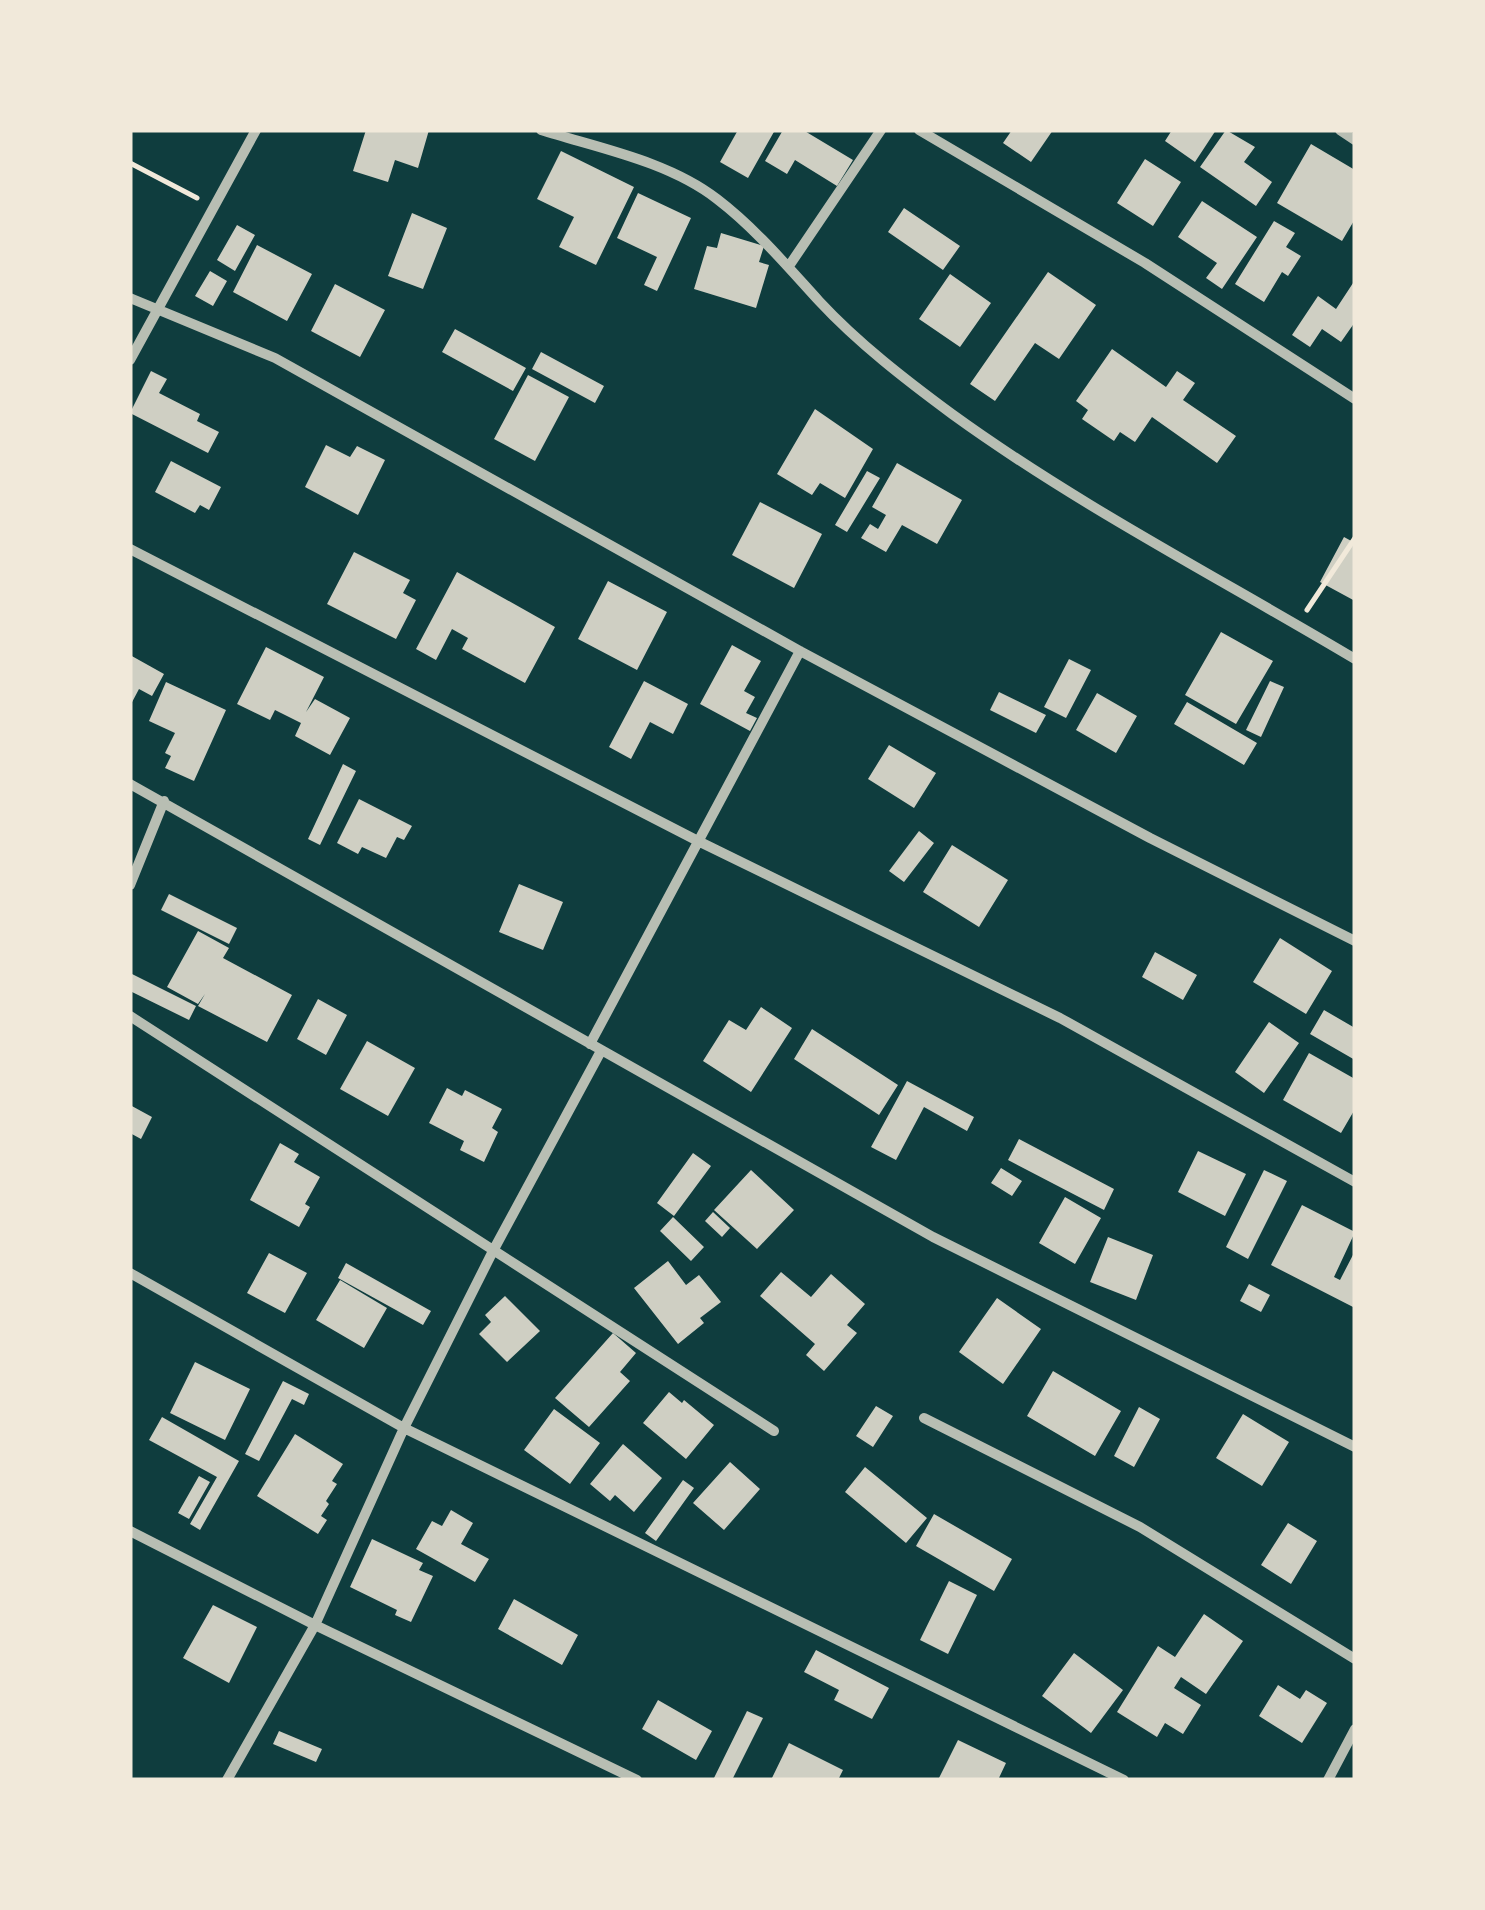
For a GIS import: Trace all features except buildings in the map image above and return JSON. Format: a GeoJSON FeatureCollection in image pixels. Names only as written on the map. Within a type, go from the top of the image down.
{"type":"FeatureCollection","features":[{"type":"Feature","properties":{"kind":"street"},"geometry":{"type":"LineString","coordinates":[[130,360],[256,130]]}},
{"type":"Feature","properties":{"kind":"street"},"geometry":{"type":"LineString","coordinates":[[540,130],[681,177],[716,198],[789,266],[854,335],[950,412],[1046,479],[1355,659]]}},
{"type":"Feature","properties":{"kind":"street"},"geometry":{"type":"LineString","coordinates":[[789,266],[881,130]]}},
{"type":"Feature","properties":{"kind":"street"},"geometry":{"type":"LineString","coordinates":[[919,130],[1146,263],[1355,398]]}},
{"type":"Feature","properties":{"kind":"street"},"geometry":{"type":"LineString","coordinates":[[1340,130],[1355,140]]}},
{"type":"Feature","properties":{"kind":"street"},"geometry":{"type":"LineString","coordinates":[[130,298],[275,358],[800,651],[1150,838],[1355,941]]}},
{"type":"Feature","properties":{"kind":"street"},"geometry":{"type":"LineString","coordinates":[[130,549],[698,841],[1060,1018],[1355,1182]]}},
{"type":"Feature","properties":{"kind":"street"},"geometry":{"type":"LineString","coordinates":[[590,1044],[800,651]]}},
{"type":"Feature","properties":{"kind":"street"},"geometry":{"type":"LineString","coordinates":[[130,784],[933,1236],[1355,1446]]}},
{"type":"Feature","properties":{"kind":"street"},"geometry":{"type":"LineString","coordinates":[[130,885],[164,801]]}},
{"type":"Feature","properties":{"kind":"street"},"geometry":{"type":"LineString","coordinates":[[130,1016],[774,1431]]}},
{"type":"Feature","properties":{"kind":"street"},"geometry":{"type":"LineString","coordinates":[[227,1780],[315,1625],[404,1428],[601,1050]]}},
{"type":"Feature","properties":{"kind":"street"},"geometry":{"type":"LineString","coordinates":[[130,1274],[404,1428],[1124,1780]]}},
{"type":"Feature","properties":{"kind":"street"},"geometry":{"type":"LineString","coordinates":[[924,1418],[1140,1527],[1355,1659]]}},
{"type":"Feature","properties":{"kind":"street"},"geometry":{"type":"LineString","coordinates":[[130,1531],[638,1780]]}},
{"type":"Feature","properties":{"kind":"street"},"geometry":{"type":"LineString","coordinates":[[1328,1780],[1355,1729]]}},
{"type":"Feature","properties":{"kind":"path"},"geometry":{"type":"LineString","coordinates":[[130,163],[213,206]]}},
{"type":"Feature","properties":{"kind":"path"},"geometry":{"type":"LineString","coordinates":[[1297,625],[1355,538]]}}]}
